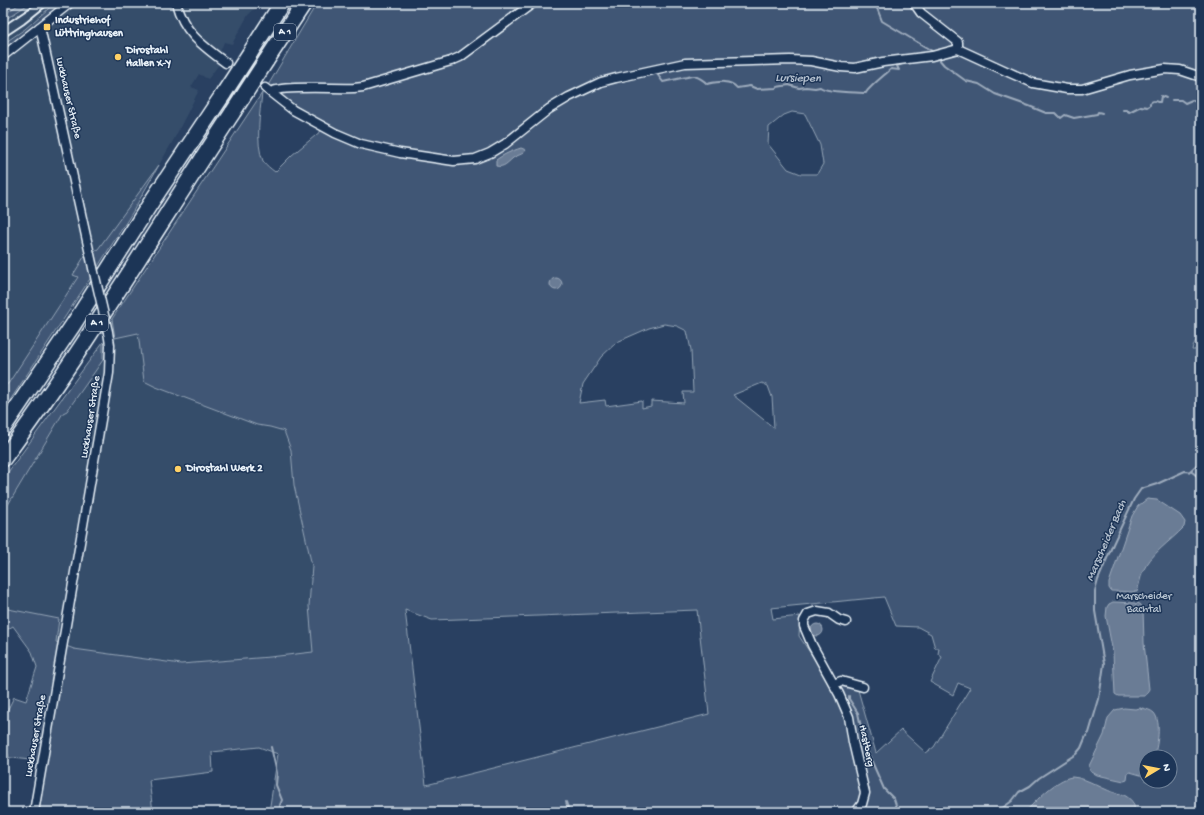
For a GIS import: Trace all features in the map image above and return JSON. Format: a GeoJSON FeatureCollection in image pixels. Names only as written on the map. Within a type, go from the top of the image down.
{"type":"FeatureCollection","features":[{"type":"Feature","properties":{"kind":"highway","name":"A 1"},"geometry":{"type":"LineString","coordinates":[[3,428],[69,331],[282,3]]}},
{"type":"Feature","properties":{"kind":"highway","name":"A 1"},"geometry":{"type":"LineString","coordinates":[[3,459],[31,421],[91,331],[304,3]]}},
{"type":"Feature","properties":{"kind":"street"},"geometry":{"type":"LineString","coordinates":[[3,56],[70,3]]}},
{"type":"Feature","properties":{"kind":"street"},"geometry":{"type":"LineString","coordinates":[[176,3],[183,22],[202,46],[226,63]]}},
{"type":"Feature","properties":{"kind":"street"},"geometry":{"type":"LineString","coordinates":[[533,3],[460,57],[451,61],[363,87],[268,90],[293,110],[335,133],[366,146],[445,161],[467,160],[485,155],[505,144],[541,114],[600,82],[679,64],[790,60],[811,61],[841,67],[856,68],[883,62],[932,56],[958,49],[1033,83],[1067,89],[1082,89],[1136,73],[1165,69],[1180,70],[1201,78]]}},
{"type":"Feature","properties":{"kind":"street"},"geometry":{"type":"LineString","coordinates":[[914,3],[922,13],[958,42],[958,49]]}},
{"type":"Feature","properties":{"kind":"street","name":"Luckhauser Straße"},"geometry":{"type":"LineString","coordinates":[[34,812],[108,380],[110,356],[108,332],[40,27]]}},
{"type":"Feature","properties":{"kind":"street","name":"Hastberg"},"geometry":{"type":"LineString","coordinates":[[846,622],[821,611],[811,612],[804,621],[804,626],[807,635],[834,684],[849,717],[853,742],[864,787],[863,801],[856,812]]}},
{"type":"Feature","properties":{"kind":"street"},"geometry":{"type":"LineString","coordinates":[[834,684],[841,681],[863,687]]}},
{"type":"Feature","properties":{"kind":"shaded area"},"geometry":{"type":"Polygon","coordinates":[[[30,3],[55,3],[25,29],[3,44],[3,21],[30,3]]]}},
{"type":"Feature","properties":{"kind":"shaded area"},"geometry":{"type":"Polygon","coordinates":[[[70,3],[261,3],[248,15],[232,44],[224,42],[220,52],[220,63],[208,79],[199,74],[191,87],[199,90],[159,165],[98,249],[84,257],[74,275],[78,277],[8,384],[3,385],[3,52],[70,3]]]}},
{"type":"Feature","properties":{"kind":"shaded area"},"geometry":{"type":"Polygon","coordinates":[[[521,148],[526,150],[503,166],[496,166],[496,160],[521,148]]]}},
{"type":"Feature","properties":{"kind":"shaded area"},"geometry":{"type":"Polygon","coordinates":[[[556,278],[560,280],[562,284],[560,288],[556,290],[552,288],[550,284],[552,280],[556,278]]]}},
{"type":"Feature","properties":{"kind":"shaded area","name":"Dirostahl Werk 2"},"geometry":{"type":"Polygon","coordinates":[[[138,333],[156,387],[257,425],[284,431],[291,450],[294,485],[312,566],[309,606],[313,652],[181,664],[74,649],[56,642],[59,619],[3,608],[3,513],[63,413],[68,411],[103,360],[114,376],[115,338],[138,333]]]}},
{"type":"Feature","properties":{"kind":"shaded area"},"geometry":{"type":"Polygon","coordinates":[[[1147,499],[1157,500],[1180,515],[1185,522],[1184,527],[1150,559],[1142,573],[1137,592],[1111,591],[1109,588],[1109,583],[1132,516],[1138,506],[1147,499]]]}},
{"type":"Feature","properties":{"kind":"shaded area"},"geometry":{"type":"Polygon","coordinates":[[[1113,602],[1135,603],[1136,605],[1137,603],[1143,608],[1144,643],[1149,689],[1145,696],[1118,696],[1115,694],[1113,653],[1106,616],[1107,607],[1113,602]]]}},
{"type":"Feature","properties":{"kind":"shaded area"},"geometry":{"type":"Polygon","coordinates":[[[815,624],[819,624],[823,630],[819,636],[815,636],[811,632],[811,628],[815,624]]]}},
{"type":"Feature","properties":{"kind":"shaded area"},"geometry":{"type":"Polygon","coordinates":[[[1124,708],[1141,708],[1141,710],[1142,708],[1154,713],[1158,722],[1156,749],[1138,749],[1138,774],[1130,772],[1128,773],[1127,780],[1124,781],[1097,775],[1090,771],[1089,766],[1104,735],[1108,718],[1115,710],[1124,708]]]}},
{"type":"Feature","properties":{"kind":"shaded area"},"geometry":{"type":"Polygon","coordinates":[[[1072,777],[1085,780],[1109,791],[1122,794],[1133,803],[1134,812],[1025,812],[1053,786],[1072,777]]]}},
{"type":"Feature","properties":{"kind":"green space"},"geometry":{"type":"Polygon","coordinates":[[[21,3],[30,3],[3,21],[3,15],[21,3]]]}},
{"type":"Feature","properties":{"kind":"green space"},"geometry":{"type":"Polygon","coordinates":[[[55,3],[63,3],[33,30],[3,51],[3,44],[25,29],[55,3]]]}},
{"type":"Feature","properties":{"kind":"green space","name":"Marscheider Bachtal"},"geometry":{"type":"Polygon","coordinates":[[[317,3],[1201,3],[1201,331],[1192,350],[1195,350],[1201,340],[1201,812],[269,812],[278,754],[259,747],[212,752],[213,772],[149,780],[153,812],[29,812],[39,761],[3,757],[3,713],[6,713],[14,697],[26,701],[37,667],[32,652],[13,626],[3,632],[3,608],[59,619],[56,642],[74,649],[181,664],[313,652],[309,606],[312,566],[294,485],[291,450],[284,431],[257,425],[156,387],[144,381],[138,333],[115,338],[112,319],[262,93],[259,145],[263,161],[275,172],[292,155],[327,126],[267,87],[317,3]],[[792,112],[784,115],[769,127],[768,144],[788,169],[801,174],[817,174],[823,164],[820,145],[805,114],[792,112]],[[664,324],[649,328],[617,342],[601,357],[583,384],[579,403],[605,400],[606,406],[642,401],[642,408],[651,406],[651,401],[684,403],[683,392],[693,392],[691,350],[687,331],[677,326],[664,324]],[[762,383],[733,395],[774,428],[772,397],[768,386],[762,383]],[[884,597],[771,608],[773,619],[800,616],[799,636],[829,681],[858,690],[876,753],[901,730],[926,753],[934,747],[970,688],[958,683],[953,695],[930,682],[942,657],[938,654],[939,648],[935,648],[931,634],[918,627],[896,626],[884,597]],[[405,610],[426,785],[709,714],[697,610],[432,620],[405,610]]]}},
{"type":"Feature","properties":{"kind":"green space"},"geometry":{"type":"Polygon","coordinates":[[[159,165],[132,213],[3,411],[3,385],[8,384],[78,277],[73,275],[84,257],[98,249],[159,165]]]}},
{"type":"Feature","properties":{"kind":"green space"},"geometry":{"type":"Polygon","coordinates":[[[103,342],[103,360],[67,411],[63,413],[3,513],[3,479],[103,342]]]}},
{"type":"Feature","properties":{"kind":"waterway"},"geometry":{"type":"LineString","coordinates":[[875,3],[882,21],[932,51]]}},
{"type":"Feature","properties":{"kind":"waterway","name":"Lursiepen"},"geometry":{"type":"LineString","coordinates":[[938,58],[944,65],[966,81],[979,84],[995,94],[1046,113],[1056,113],[1061,118],[1065,115],[1074,118],[1097,114],[1098,112],[1102,113]]}},
{"type":"Feature","properties":{"kind":"waterway","name":"Lursiepen"},"geometry":{"type":"LineString","coordinates":[[657,74],[663,82],[693,76],[705,81],[707,84],[727,82],[731,83],[737,88],[750,86],[757,89],[776,88],[789,85],[799,88],[820,87],[835,91],[866,93],[891,69],[899,70],[897,66],[905,63]]}},
{"type":"Feature","properties":{"kind":"waterway","name":"Lursiepen"},"geometry":{"type":"LineString","coordinates":[[1123,110],[1129,112],[1141,106],[1147,107],[1153,101],[1160,102],[1161,96],[1166,98]]}},
{"type":"Feature","properties":{"kind":"waterway","name":"Lursiepen"},"geometry":{"type":"LineString","coordinates":[[1172,100],[1181,100],[1185,103],[1192,100],[1201,104]]}},
{"type":"Feature","properties":{"kind":"waterway"},"geometry":{"type":"LineString","coordinates":[[1190,471],[1201,461]]}},
{"type":"Feature","properties":{"kind":"waterway","name":"Marscheider Bach"},"geometry":{"type":"LineString","coordinates":[[997,812],[1012,801],[1019,792],[1076,754],[1089,733],[1099,699],[1104,664],[1095,611],[1095,591],[1113,544],[1134,499],[1141,489],[1157,484],[1185,471],[1192,472],[1201,479]]}},
{"type":"Feature","properties":{"kind":"waterway"},"geometry":{"type":"LineString","coordinates":[[849,696],[849,699],[858,713],[865,746],[884,789],[894,799],[897,808],[907,812]]}},
{"type":"Feature","properties":{"kind":"waterway"},"geometry":{"type":"LineString","coordinates":[[3,744],[8,756]]}},
{"type":"Feature","properties":{"kind":"waterway"},"geometry":{"type":"LineString","coordinates":[[271,747],[277,773],[276,785],[282,800],[280,805],[281,809],[279,812]]}},
{"type":"Feature","properties":{"kind":"waterway"},"geometry":{"type":"LineString","coordinates":[[566,802],[568,812]]}},
{"type":"Feature","properties":{"kind":"tunnel"},"geometry":{"type":"LineString","coordinates":[[226,63],[265,88]]}},
{"type":"Feature","properties":{"kind":"railway"},"geometry":{"type":"LineString","coordinates":[[3,26],[37,3]]}},
{"type":"Feature","properties":{"kind":"railway"},"geometry":{"type":"LineString","coordinates":[[3,38],[24,24],[50,3]]}},
{"type":"Feature","properties":{"kind":"place","name":"Industriehof Lüttringhausen"},"geometry":{"type":"Point","coordinates":[47,27]}},
{"type":"Feature","properties":{"kind":"place","name":"Dirostahl Hallen X-Y"},"geometry":{"type":"Point","coordinates":[118,57]}},
{"type":"Feature","properties":{"kind":"place","name":"Dirostahl Werk 2"},"geometry":{"type":"Point","coordinates":[178,469]}}]}
